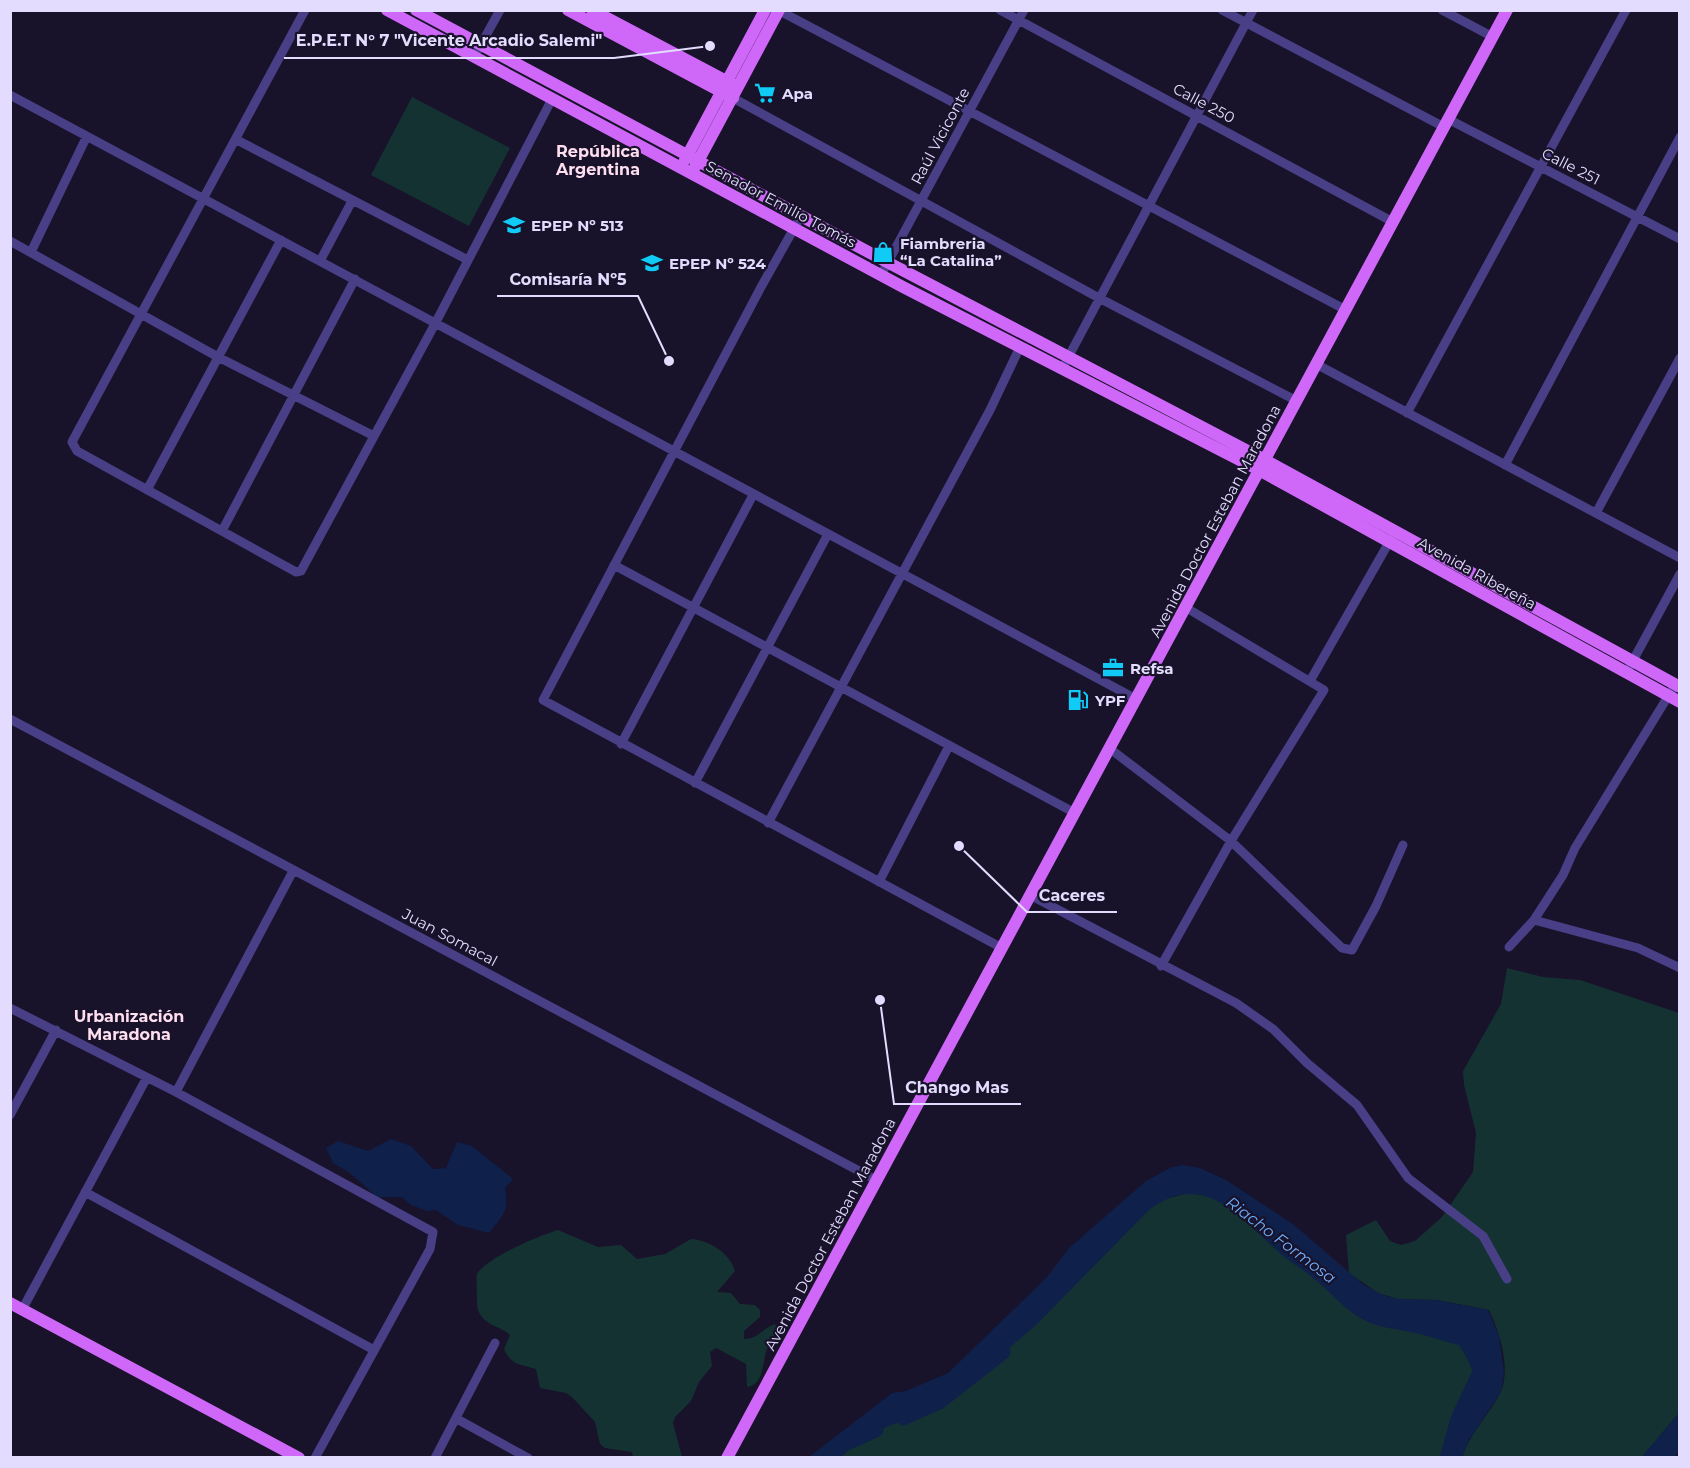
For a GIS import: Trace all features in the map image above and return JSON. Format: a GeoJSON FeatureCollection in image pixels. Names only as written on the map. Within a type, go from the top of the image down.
{"type":"FeatureCollection","features":[{"type":"Feature","properties":{"kind":"main road","name":"Senador Emilio Tomás"},"geometry":{"type":"LineString","coordinates":[[387,10],[881,275],[1062,369],[1262,465]]}},
{"type":"Feature","properties":{"kind":"main road","name":"Senador Emilio Tomás"},"geometry":{"type":"LineString","coordinates":[[416,10],[1068,357],[1262,465]]}},
{"type":"Feature","properties":{"kind":"main road"},"geometry":{"type":"LineString","coordinates":[[568,10],[730,90]]}},
{"type":"Feature","properties":{"kind":"main road"},"geometry":{"type":"LineString","coordinates":[[592,10],[730,90]]}},
{"type":"Feature","properties":{"kind":"main road"},"geometry":{"type":"LineString","coordinates":[[730,90],[765,10]]}},
{"type":"Feature","properties":{"kind":"main road","name":"Avenida Doctor Esteban Maradona"},"geometry":{"type":"LineString","coordinates":[[727,1458],[1507,10]]}},
{"type":"Feature","properties":{"kind":"main road"},"geometry":{"type":"LineString","coordinates":[[687,171],[730,90],[779,11]]}},
{"type":"Feature","properties":{"kind":"main road","name":"Avenida Ribereña"},"geometry":{"type":"LineString","coordinates":[[1262,465],[1677,686]]}},
{"type":"Feature","properties":{"kind":"main road","name":"Avenida Ribereña"},"geometry":{"type":"LineString","coordinates":[[1392,536],[1627,674],[1674,699]]}},
{"type":"Feature","properties":{"kind":"main road"},"geometry":{"type":"LineString","coordinates":[[10,1303],[299,1458]]}},
{"type":"Feature","properties":{"kind":"street"},"geometry":{"type":"LineString","coordinates":[[305,10],[237,140],[72,442],[77,451],[296,572],[301,572],[436,322],[552,99]]}},
{"type":"Feature","properties":{"kind":"street"},"geometry":{"type":"LineString","coordinates":[[474,58],[500,10]]}},
{"type":"Feature","properties":{"kind":"street","name":"Calle 250"},"geometry":{"type":"LineString","coordinates":[[1000,10],[1393,222]]}},
{"type":"Feature","properties":{"kind":"street","name":"Raúl Viciconte"},"geometry":{"type":"LineString","coordinates":[[881,275],[1024,10]]}},
{"type":"Feature","properties":{"kind":"street","name":"Calle 251"},"geometry":{"type":"LineString","coordinates":[[1222,10],[1680,239]]}},
{"type":"Feature","properties":{"kind":"street"},"geometry":{"type":"LineString","coordinates":[[1062,369],[1253,10]]}},
{"type":"Feature","properties":{"kind":"street"},"geometry":{"type":"LineString","coordinates":[[1442,10],[1493,37]]}},
{"type":"Feature","properties":{"kind":"street"},"geometry":{"type":"LineString","coordinates":[[1407,413],[1626,10]]}},
{"type":"Feature","properties":{"kind":"street"},"geometry":{"type":"LineString","coordinates":[[779,11],[1346,310]]}},
{"type":"Feature","properties":{"kind":"street"},"geometry":{"type":"LineString","coordinates":[[730,90],[922,202],[1099,298],[1297,401]]}},
{"type":"Feature","properties":{"kind":"street"},"geometry":{"type":"LineString","coordinates":[[10,95],[203,201],[436,322],[753,495],[1136,699]]}},
{"type":"Feature","properties":{"kind":"street"},"geometry":{"type":"LineString","coordinates":[[1505,465],[1680,137]]}},
{"type":"Feature","properties":{"kind":"street"},"geometry":{"type":"LineString","coordinates":[[31,252],[86,138]]}},
{"type":"Feature","properties":{"kind":"street"},"geometry":{"type":"LineString","coordinates":[[237,140],[468,260]]}},
{"type":"Feature","properties":{"kind":"street"},"geometry":{"type":"LineString","coordinates":[[320,261],[352,201]]}},
{"type":"Feature","properties":{"kind":"street"},"geometry":{"type":"LineString","coordinates":[[801,216],[543,700],[1002,948]]}},
{"type":"Feature","properties":{"kind":"street"},"geometry":{"type":"LineString","coordinates":[[147,490],[281,240]]}},
{"type":"Feature","properties":{"kind":"street"},"geometry":{"type":"LineString","coordinates":[[10,241],[218,357],[374,436]]}},
{"type":"Feature","properties":{"kind":"street"},"geometry":{"type":"LineString","coordinates":[[222,531],[355,279]]}},
{"type":"Feature","properties":{"kind":"street"},"geometry":{"type":"LineString","coordinates":[[768,823],[990,410],[1020,347]]}},
{"type":"Feature","properties":{"kind":"street"},"geometry":{"type":"LineString","coordinates":[[1596,513],[1680,358]]}},
{"type":"Feature","properties":{"kind":"street"},"geometry":{"type":"LineString","coordinates":[[1316,364],[1680,558]]}},
{"type":"Feature","properties":{"kind":"street"},"geometry":{"type":"LineString","coordinates":[[621,744],[753,495]]}},
{"type":"Feature","properties":{"kind":"street"},"geometry":{"type":"LineString","coordinates":[[695,783],[828,534]]}},
{"type":"Feature","properties":{"kind":"street"},"geometry":{"type":"LineString","coordinates":[[1310,681],[1392,536]]}},
{"type":"Feature","properties":{"kind":"street"},"geometry":{"type":"LineString","coordinates":[[614,565],[1075,813]]}},
{"type":"Feature","properties":{"kind":"street"},"geometry":{"type":"LineString","coordinates":[[1627,674],[1680,574]]}},
{"type":"Feature","properties":{"kind":"street"},"geometry":{"type":"LineString","coordinates":[[1161,966],[1231,841],[1324,690],[1185,607]]}},
{"type":"Feature","properties":{"kind":"street"},"geometry":{"type":"LineString","coordinates":[[1509,947],[1534,920],[1563,875],[1575,848],[1674,699],[1677,686]]}},
{"type":"Feature","properties":{"kind":"street","name":"Juan Somacal"},"geometry":{"type":"LineString","coordinates":[[10,719],[876,1180]]}},
{"type":"Feature","properties":{"kind":"street"},"geometry":{"type":"LineString","coordinates":[[879,882],[948,746]]}},
{"type":"Feature","properties":{"kind":"street"},"geometry":{"type":"LineString","coordinates":[[1109,748],[1231,841],[1342,948],[1352,950],[1376,906],[1403,845]]}},
{"type":"Feature","properties":{"kind":"street"},"geometry":{"type":"LineString","coordinates":[[176,1092],[293,871]]}},
{"type":"Feature","properties":{"kind":"street"},"geometry":{"type":"LineString","coordinates":[[1030,895],[1236,1004],[1273,1029],[1306,1063],[1357,1105],[1408,1178],[1483,1236],[1507,1279]]}},
{"type":"Feature","properties":{"kind":"street"},"geometry":{"type":"LineString","coordinates":[[1534,920],[1638,948],[1680,968]]}},
{"type":"Feature","properties":{"kind":"street"},"geometry":{"type":"LineString","coordinates":[[10,1008],[146,1079],[176,1092],[432,1232],[430,1249],[315,1458]]}},
{"type":"Feature","properties":{"kind":"street"},"geometry":{"type":"LineString","coordinates":[[10,1115],[56,1030]]}},
{"type":"Feature","properties":{"kind":"street"},"geometry":{"type":"LineString","coordinates":[[22,1310],[146,1079]]}},
{"type":"Feature","properties":{"kind":"street"},"geometry":{"type":"LineString","coordinates":[[85,1192],[374,1350]]}},
{"type":"Feature","properties":{"kind":"street"},"geometry":{"type":"LineString","coordinates":[[435,1458],[495,1343]]}},
{"type":"Feature","properties":{"kind":"street"},"geometry":{"type":"LineString","coordinates":[[457,1419],[528,1458]]}},
{"type":"Feature","properties":{"kind":"green space"},"geometry":{"type":"Polygon","coordinates":[[[412,97],[510,148],[469,226],[371,175],[412,97]]]}},
{"type":"Feature","properties":{"kind":"green space"},"geometry":{"type":"Polygon","coordinates":[[[1507,968],[1543,977],[1580,980],[1679,1013],[1679,1413],[1642,1457],[1462,1457],[1474,1433],[1498,1397],[1504,1377],[1505,1365],[1501,1341],[1489,1310],[1437,1300],[1398,1299],[1378,1293],[1349,1273],[1346,1235],[1376,1220],[1390,1241],[1401,1245],[1415,1241],[1442,1217],[1473,1172],[1476,1133],[1464,1085],[1463,1071],[1501,1004],[1507,968]]]}},
{"type":"Feature","properties":{"kind":"green space"},"geometry":{"type":"Polygon","coordinates":[[[1208,1188],[1319,1272],[1442,1317],[1480,1372],[1458,1419],[1447,1457],[830,1458],[840,1446],[939,1401],[1000,1356],[1142,1205],[1208,1188]]]}},
{"type":"Feature","properties":{"kind":"green space"},"geometry":{"type":"Polygon","coordinates":[[[558,1230],[598,1247],[621,1245],[637,1259],[665,1254],[691,1239],[712,1245],[724,1253],[735,1271],[717,1292],[731,1293],[740,1304],[755,1305],[760,1310],[760,1317],[744,1331],[744,1339],[749,1339],[775,1324],[778,1330],[768,1347],[760,1377],[753,1385],[747,1387],[746,1364],[716,1348],[710,1352],[712,1366],[699,1382],[691,1401],[675,1417],[673,1423],[682,1457],[633,1457],[632,1452],[605,1448],[600,1444],[595,1422],[572,1397],[566,1393],[540,1388],[536,1369],[517,1363],[507,1355],[504,1349],[510,1335],[488,1323],[478,1310],[477,1274],[482,1268],[514,1248],[558,1230]]]}},
{"type":"Feature","properties":{"kind":"water"},"geometry":{"type":"Polygon","coordinates":[[[391,1139],[411,1146],[433,1169],[446,1168],[457,1142],[472,1146],[513,1179],[505,1188],[506,1208],[489,1233],[458,1225],[436,1210],[427,1211],[411,1205],[402,1197],[377,1197],[350,1173],[333,1163],[326,1148],[338,1141],[368,1151],[391,1139]]]}},
{"type":"Feature","properties":{"kind":"water"},"geometry":{"type":"Polygon","coordinates":[[[1183,1165],[1200,1168],[1226,1180],[1293,1224],[1364,1285],[1383,1295],[1398,1299],[1437,1300],[1488,1310],[1499,1336],[1504,1373],[1501,1392],[1469,1440],[1462,1457],[1447,1457],[1460,1411],[1473,1379],[1471,1366],[1459,1345],[1368,1322],[1354,1314],[1310,1275],[1283,1256],[1239,1215],[1223,1204],[1206,1197],[1188,1194],[1169,1198],[1149,1210],[1035,1326],[994,1361],[913,1416],[841,1446],[848,1451],[841,1457],[809,1457],[892,1393],[906,1391],[948,1373],[1046,1278],[1069,1248],[1146,1181],[1172,1167],[1183,1165]]]}},
{"type":"Feature","properties":{"kind":"water"},"geometry":{"type":"Polygon","coordinates":[[[1679,1413],[1679,1451],[1675,1457],[1642,1457],[1679,1413]]]}},
{"type":"Feature","properties":{"kind":"waterway","name":"Riacho Formosa"},"geometry":{"type":"LineString","coordinates":[[1447,1458],[1458,1419],[1480,1372],[1481,1350],[1471,1333]]}},
{"type":"Feature","properties":{"kind":"waterway","name":"Riacho Formosa"},"geometry":{"type":"LineString","coordinates":[[903,1418],[939,1402],[1003,1352]]}},
{"type":"Feature","properties":{"kind":"waterway","name":"Riacho Formosa"},"geometry":{"type":"LineString","coordinates":[[830,1458],[840,1446],[876,1430]]}},
{"type":"Feature","properties":{"kind":"place","name":"E.P.E.T N° 7 \"Vicente Arcadio Salemi\""},"geometry":{"type":"Point","coordinates":[710,46]}},
{"type":"Feature","properties":{"kind":"place","name":"Apa"},"geometry":{"type":"Point","coordinates":[765,93]}},
{"type":"Feature","properties":{"kind":"place","name":"EPEP Nº 513"},"geometry":{"type":"Point","coordinates":[514,225]}},
{"type":"Feature","properties":{"kind":"place","name":"Fiambreria “La Catalina”"},"geometry":{"type":"Point","coordinates":[883,252]}},
{"type":"Feature","properties":{"kind":"place","name":"EPEP Nº 524"},"geometry":{"type":"Point","coordinates":[652,263]}},
{"type":"Feature","properties":{"kind":"place","name":"Comisaría Nº5"},"geometry":{"type":"Point","coordinates":[669,361]}},
{"type":"Feature","properties":{"kind":"place","name":"Refsa"},"geometry":{"type":"Point","coordinates":[1113,668]}},
{"type":"Feature","properties":{"kind":"place","name":"YPF"},"geometry":{"type":"Point","coordinates":[1078,700]}},
{"type":"Feature","properties":{"kind":"place","name":"Caceres"},"geometry":{"type":"Point","coordinates":[959,846]}},
{"type":"Feature","properties":{"kind":"place","name":"Chango Mas"},"geometry":{"type":"Point","coordinates":[880,1000]}},
{"type":"Feature","properties":{"kind":"district","name":"República Argentina"},"geometry":{"type":"Point","coordinates":[598,160]}},
{"type":"Feature","properties":{"kind":"district","name":"Urbanización Maradona"},"geometry":{"type":"Point","coordinates":[129,1025]}}]}
